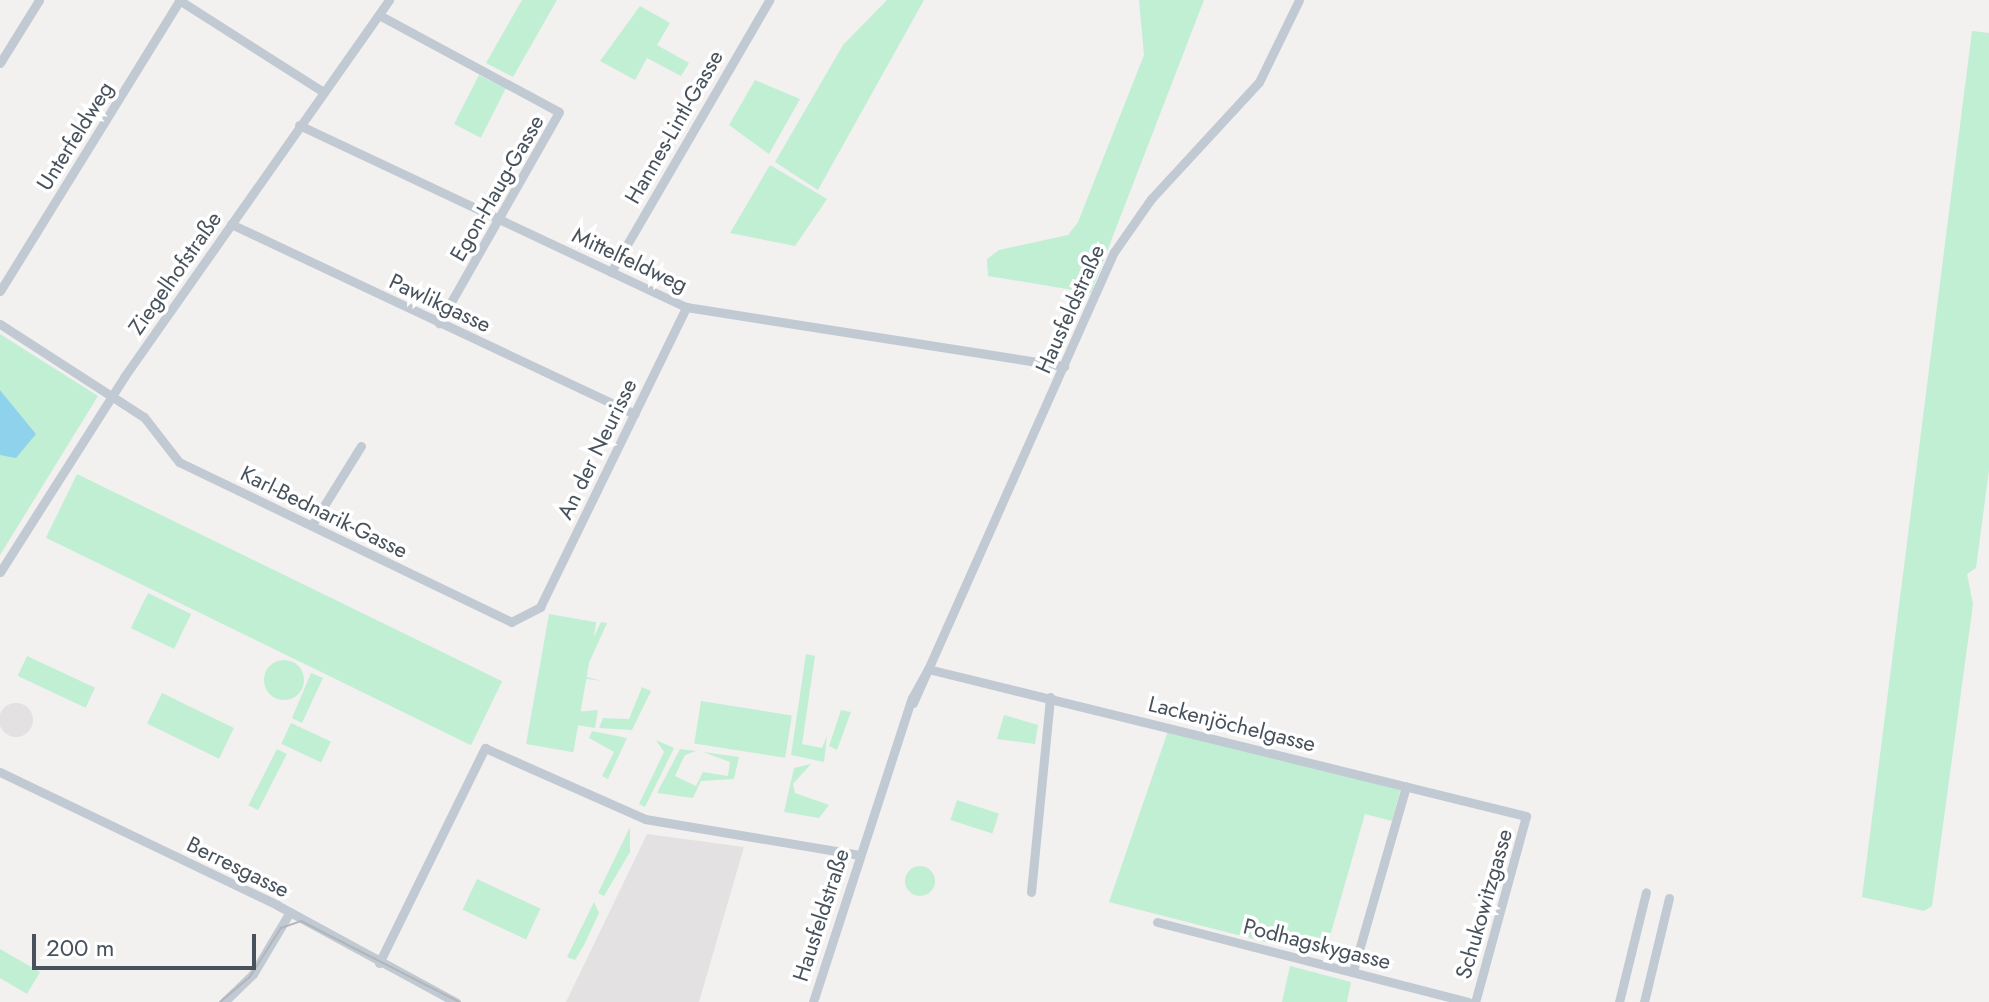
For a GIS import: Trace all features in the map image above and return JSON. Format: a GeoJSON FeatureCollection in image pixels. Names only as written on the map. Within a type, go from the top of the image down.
{"type":"FeatureCollection","features":[{"type":"Feature","properties":{"kind":"street"},"geometry":{"type":"LineString","coordinates":[[0,63],[39,0]]}},
{"type":"Feature","properties":{"kind":"street"},"geometry":{"type":"LineString","coordinates":[[180,0],[322,91]]}},
{"type":"Feature","properties":{"kind":"street","name":"Unterfeldweg"},"geometry":{"type":"LineString","coordinates":[[0,291],[180,0]]}},
{"type":"Feature","properties":{"kind":"street","name":"Ziegelhofstraße"},"geometry":{"type":"LineString","coordinates":[[0,572],[112,396],[322,91],[389,0]]}},
{"type":"Feature","properties":{"kind":"street","name":"Hannes-Lintl-Gasse"},"geometry":{"type":"LineString","coordinates":[[611,272],[769,0]]}},
{"type":"Feature","properties":{"kind":"street","name":"Hausfeldstraße"},"geometry":{"type":"LineString","coordinates":[[813,1002],[913,703],[1064,366],[1131,225],[1259,82],[1299,0]]}},
{"type":"Feature","properties":{"kind":"street","name":"Egon-Haug-Gasse"},"geometry":{"type":"LineString","coordinates":[[379,15],[559,112],[502,219],[439,323]]}},
{"type":"Feature","properties":{"kind":"street","name":"Mittelfeldweg"},"geometry":{"type":"LineString","coordinates":[[299,125],[686,307],[1064,366]]}},
{"type":"Feature","properties":{"kind":"street","name":"Pawlikgasse"},"geometry":{"type":"LineString","coordinates":[[231,224],[634,414]]}},
{"type":"Feature","properties":{"kind":"street","name":"An der Neurisse"},"geometry":{"type":"LineString","coordinates":[[540,607],[686,307]]}},
{"type":"Feature","properties":{"kind":"street","name":"Karl-Bednarik-Gasse"},"geometry":{"type":"LineString","coordinates":[[0,324],[144,417],[179,462],[498,618],[525,618],[540,607]]}},
{"type":"Feature","properties":{"kind":"street"},"geometry":{"type":"LineString","coordinates":[[312,525],[361,446]]}},
{"type":"Feature","properties":{"kind":"street","name":"Lackenjöchelgasse"},"geometry":{"type":"LineString","coordinates":[[928,669],[1526,816]]}},
{"type":"Feature","properties":{"kind":"street"},"geometry":{"type":"LineString","coordinates":[[1031,892],[1050,697]]}},
{"type":"Feature","properties":{"kind":"street"},"geometry":{"type":"LineString","coordinates":[[379,963],[485,748],[645,819],[860,855]]}},
{"type":"Feature","properties":{"kind":"street","name":"Berresgasse"},"geometry":{"type":"LineString","coordinates":[[0,772],[290,912],[379,963],[456,1002]]}},
{"type":"Feature","properties":{"kind":"street"},"geometry":{"type":"LineString","coordinates":[[1353,971],[1406,786]]}},
{"type":"Feature","properties":{"kind":"street","name":"Schukowitzgasse"},"geometry":{"type":"LineString","coordinates":[[1475,1002],[1526,816]]}},
{"type":"Feature","properties":{"kind":"street"},"geometry":{"type":"LineString","coordinates":[[1619,1002],[1646,892]]}},
{"type":"Feature","properties":{"kind":"street"},"geometry":{"type":"LineString","coordinates":[[1644,1002],[1669,898]]}},
{"type":"Feature","properties":{"kind":"street"},"geometry":{"type":"LineString","coordinates":[[224,1002],[253,974],[290,912]]}},
{"type":"Feature","properties":{"kind":"street","name":"Podhagskygasse"},"geometry":{"type":"LineString","coordinates":[[1157,922],[1468,1002]]}},
{"type":"Feature","properties":{"kind":"shaded area"},"geometry":{"type":"Polygon","coordinates":[[[16,703],[28,708],[33,720],[28,732],[16,737],[4,732],[-1,720],[4,708],[16,703]]]}},
{"type":"Feature","properties":{"kind":"shaded area"},"geometry":{"type":"Polygon","coordinates":[[[647,834],[744,847],[699,1002],[566,1002],[647,834]]]}},
{"type":"Feature","properties":{"kind":"green space"},"geometry":{"type":"Polygon","coordinates":[[[522,0],[557,0],[513,77],[486,63],[522,0]]]}},
{"type":"Feature","properties":{"kind":"green space"},"geometry":{"type":"Polygon","coordinates":[[[887,0],[924,0],[818,190],[775,162],[843,45],[887,0]]]}},
{"type":"Feature","properties":{"kind":"green space"},"geometry":{"type":"Polygon","coordinates":[[[1139,0],[1204,0],[1091,293],[988,276],[987,259],[999,250],[1068,235],[1078,222],[1144,55],[1139,0]]]}},
{"type":"Feature","properties":{"kind":"green space"},"geometry":{"type":"Polygon","coordinates":[[[640,6],[670,23],[657,45],[689,63],[681,76],[647,58],[635,80],[600,61],[640,6]]]}},
{"type":"Feature","properties":{"kind":"green space"},"geometry":{"type":"Polygon","coordinates":[[[1972,31],[1989,33],[1989,470],[1976,568],[1967,574],[1973,604],[1932,906],[1924,911],[1862,897],[1972,31]]]}},
{"type":"Feature","properties":{"kind":"green space"},"geometry":{"type":"Polygon","coordinates":[[[479,75],[506,89],[481,138],[454,124],[479,75]]]}},
{"type":"Feature","properties":{"kind":"green space"},"geometry":{"type":"Polygon","coordinates":[[[755,80],[800,99],[769,154],[729,125],[755,80]]]}},
{"type":"Feature","properties":{"kind":"green space"},"geometry":{"type":"Polygon","coordinates":[[[770,165],[827,199],[795,246],[730,233],[770,165]]]}},
{"type":"Feature","properties":{"kind":"green space"},"geometry":{"type":"Polygon","coordinates":[[[0,334],[98,396],[0,555],[0,455],[36,434],[0,390],[0,334]]]}},
{"type":"Feature","properties":{"kind":"green space"},"geometry":{"type":"Polygon","coordinates":[[[77,474],[502,681],[471,745],[46,538],[77,474]]]}},
{"type":"Feature","properties":{"kind":"green space"},"geometry":{"type":"Polygon","coordinates":[[[148,593],[191,614],[174,649],[131,628],[148,593]]]}},
{"type":"Feature","properties":{"kind":"green space"},"geometry":{"type":"Polygon","coordinates":[[[549,614],[596,622],[573,752],[526,744],[549,614]]]}},
{"type":"Feature","properties":{"kind":"green space"},"geometry":{"type":"Polygon","coordinates":[[[601,622],[607,623],[583,676],[602,681],[574,677],[601,622]]]}},
{"type":"Feature","properties":{"kind":"green space"},"geometry":{"type":"Polygon","coordinates":[[[806,654],[815,656],[802,744],[822,748],[827,736],[824,762],[791,755],[806,654]]]}},
{"type":"Feature","properties":{"kind":"green space"},"geometry":{"type":"Polygon","coordinates":[[[27,656],[95,688],[86,708],[18,676],[27,656]]]}},
{"type":"Feature","properties":{"kind":"green space"},"geometry":{"type":"Polygon","coordinates":[[[284,660],[298,666],[304,680],[298,694],[284,700],[270,694],[264,680],[270,666],[284,660]]]}},
{"type":"Feature","properties":{"kind":"green space"},"geometry":{"type":"Polygon","coordinates":[[[311,673],[323,678],[302,723],[292,718],[311,673]]]}},
{"type":"Feature","properties":{"kind":"green space"},"geometry":{"type":"Polygon","coordinates":[[[573,679],[580,680],[564,713],[598,710],[595,728],[553,721],[573,679]]]}},
{"type":"Feature","properties":{"kind":"green space"},"geometry":{"type":"Polygon","coordinates":[[[642,687],[651,691],[632,730],[599,728],[603,718],[629,719],[642,687]]]}},
{"type":"Feature","properties":{"kind":"green space"},"geometry":{"type":"Polygon","coordinates":[[[162,693],[234,728],[219,759],[147,724],[162,693]]]}},
{"type":"Feature","properties":{"kind":"green space"},"geometry":{"type":"Polygon","coordinates":[[[701,701],[792,715],[785,758],[694,743],[701,701]]]}},
{"type":"Feature","properties":{"kind":"green space"},"geometry":{"type":"Polygon","coordinates":[[[841,710],[851,712],[837,750],[829,746],[841,710]]]}},
{"type":"Feature","properties":{"kind":"green space"},"geometry":{"type":"Polygon","coordinates":[[[1004,715],[1038,725],[1035,744],[997,739],[1004,715]]]}},
{"type":"Feature","properties":{"kind":"green space"},"geometry":{"type":"Polygon","coordinates":[[[291,723],[331,742],[321,762],[281,744],[291,723]]]}},
{"type":"Feature","properties":{"kind":"green space"},"geometry":{"type":"Polygon","coordinates":[[[592,731],[627,738],[608,779],[602,776],[614,752],[589,738],[592,731]]]}},
{"type":"Feature","properties":{"kind":"green space"},"geometry":{"type":"Polygon","coordinates":[[[1168,731],[1401,788],[1392,821],[1365,814],[1324,957],[1109,902],[1168,731]]]}},
{"type":"Feature","properties":{"kind":"green space"},"geometry":{"type":"Polygon","coordinates":[[[656,740],[674,748],[645,807],[639,804],[664,752],[656,740]]]}},
{"type":"Feature","properties":{"kind":"green space"},"geometry":{"type":"Polygon","coordinates":[[[277,749],[287,754],[258,810],[248,805],[277,749]]]}},
{"type":"Feature","properties":{"kind":"green space"},"geometry":{"type":"Polygon","coordinates":[[[680,749],[696,751],[685,755],[675,776],[696,786],[703,772],[728,776],[730,762],[703,752],[739,757],[734,779],[701,781],[693,798],[657,793],[680,749]]]}},
{"type":"Feature","properties":{"kind":"green space"},"geometry":{"type":"Polygon","coordinates":[[[811,764],[793,784],[795,793],[829,805],[819,818],[784,812],[794,768],[811,764]]]}},
{"type":"Feature","properties":{"kind":"green space"},"geometry":{"type":"Polygon","coordinates":[[[957,800],[999,814],[992,834],[951,820],[957,800]]]}},
{"type":"Feature","properties":{"kind":"green space"},"geometry":{"type":"Polygon","coordinates":[[[630,827],[630,852],[604,896],[598,893],[630,827]]]}},
{"type":"Feature","properties":{"kind":"green space"},"geometry":{"type":"Polygon","coordinates":[[[920,866],[931,870],[935,881],[931,892],[920,896],[909,892],[905,881],[909,870],[920,866]]]}},
{"type":"Feature","properties":{"kind":"green space"},"geometry":{"type":"Polygon","coordinates":[[[477,879],[540,909],[526,939],[463,910],[477,879]]]}},
{"type":"Feature","properties":{"kind":"green space"},"geometry":{"type":"Polygon","coordinates":[[[594,902],[599,913],[584,945],[575,960],[567,957],[594,902]]]}},
{"type":"Feature","properties":{"kind":"green space"},"geometry":{"type":"Polygon","coordinates":[[[0,949],[40,972],[27,994],[0,978],[0,949]]]}},
{"type":"Feature","properties":{"kind":"green space"},"geometry":{"type":"Polygon","coordinates":[[[1290,966],[1351,982],[1347,1002],[1282,1002],[1290,966]]]}},
{"type":"Feature","properties":{"kind":"water"},"geometry":{"type":"Polygon","coordinates":[[[0,390],[36,434],[16,458],[0,455],[0,390]]]}},
{"type":"Feature","properties":{"kind":"tram line"},"geometry":{"type":"LineString","coordinates":[[220,1002],[249,978],[281,928],[301,921],[459,1002]]}}]}
